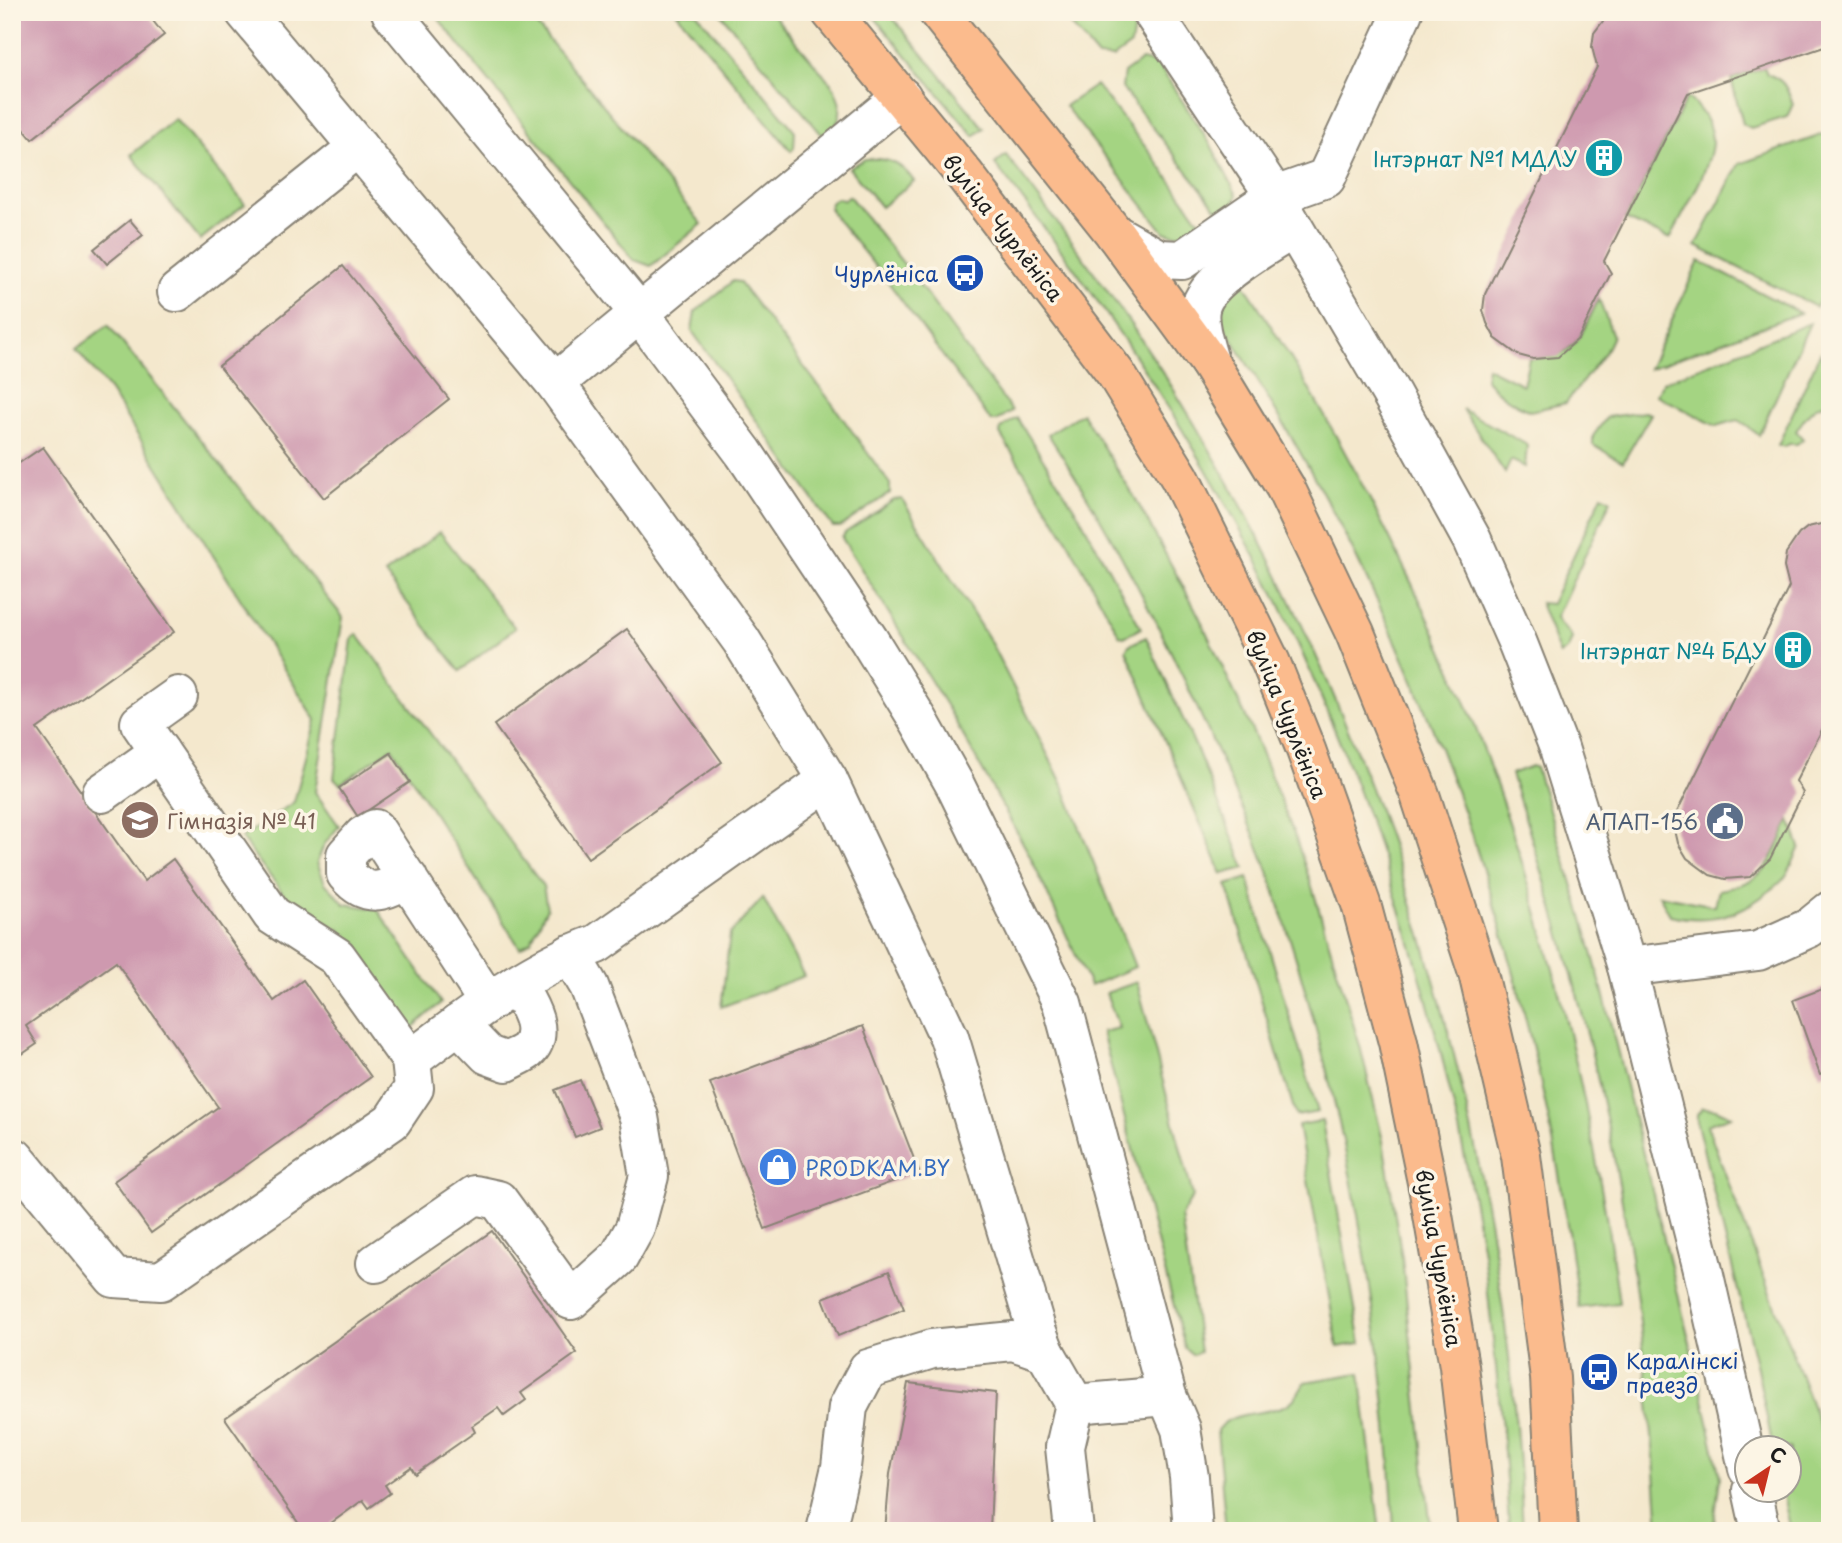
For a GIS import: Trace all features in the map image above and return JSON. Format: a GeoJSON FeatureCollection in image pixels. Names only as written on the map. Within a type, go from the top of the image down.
{"type":"FeatureCollection","features":[{"type":"Feature","properties":{"kind":"main road","name":"вуліца Чурлёніса"},"geometry":{"type":"LineString","coordinates":[[831,12],[902,97],[1116,374],[1180,478],[1271,663],[1306,750],[1361,904],[1398,1042],[1429,1192],[1459,1366],[1478,1531]]}},
{"type":"Feature","properties":{"kind":"main road"},"geometry":{"type":"LineString","coordinates":[[937,12],[1115,234],[1209,362],[1285,487],[1355,633],[1420,795],[1478,973],[1521,1156],[1550,1378],[1558,1531]]}},
{"type":"Feature","properties":{"kind":"lane"},"geometry":{"type":"LineString","coordinates":[[245,12],[555,383],[741,640],[828,780],[949,1037],[1045,1352],[1075,1404],[1065,1447],[1074,1531]]}},
{"type":"Feature","properties":{"kind":"lane"},"geometry":{"type":"LineString","coordinates":[[391,12],[639,314],[744,453],[814,555],[912,709],[955,785],[1062,1003],[1167,1396],[1181,1429],[1189,1476],[1193,1531]]}},
{"type":"Feature","properties":{"kind":"lane"},"geometry":{"type":"LineString","coordinates":[[1152,12],[1275,196],[1392,395],[1472,540],[1518,645],[1559,748],[1626,967],[1740,1434]]}},
{"type":"Feature","properties":{"kind":"lane"},"geometry":{"type":"LineString","coordinates":[[1115,234],[1159,259],[1182,260],[1275,196],[1326,178],[1403,12]]}},
{"type":"Feature","properties":{"kind":"lane"},"geometry":{"type":"LineString","coordinates":[[555,383],[902,97]]}},
{"type":"Feature","properties":{"kind":"lane"},"geometry":{"type":"LineString","coordinates":[[177,292],[358,147]]}},
{"type":"Feature","properties":{"kind":"lane"},"geometry":{"type":"LineString","coordinates":[[1209,362],[1199,325],[1200,306],[1213,287],[1240,262],[1293,229]]}},
{"type":"Feature","properties":{"kind":"lane"},"geometry":{"type":"LineString","coordinates":[[12,1158],[15,1158],[114,1278],[161,1282],[392,1121],[414,1088],[411,1060],[337,957],[272,915],[140,723],[178,696]]}},
{"type":"Feature","properties":{"kind":"lane"},"geometry":{"type":"LineString","coordinates":[[102,793],[160,752]]}},
{"type":"Feature","properties":{"kind":"lane"},"geometry":{"type":"LineString","coordinates":[[411,1060],[502,993],[570,954],[597,944],[828,780]]}},
{"type":"Feature","properties":{"kind":"lane"},"geometry":{"type":"LineString","coordinates":[[375,829],[408,878],[502,993],[528,1006],[535,1023],[536,1038],[526,1051],[507,1062],[488,1055],[458,1024]]}},
{"type":"Feature","properties":{"kind":"lane"},"geometry":{"type":"LineString","coordinates":[[1626,967],[1758,951],[1809,928],[1830,911]]}},
{"type":"Feature","properties":{"kind":"lane"},"geometry":{"type":"LineString","coordinates":[[376,1263],[475,1195],[498,1200],[571,1300],[619,1257],[635,1228],[649,1176],[639,1117],[589,986],[570,954]]}},
{"type":"Feature","properties":{"kind":"lane"},"geometry":{"type":"LineString","coordinates":[[826,1531],[841,1467],[848,1406],[868,1369],[932,1349],[1013,1341],[1045,1352]]}},
{"type":"Feature","properties":{"kind":"lane"},"geometry":{"type":"LineString","coordinates":[[1075,1404],[1167,1396]]}},
{"type":"Feature","properties":{"kind":"lane"},"geometry":{"type":"LineString","coordinates":[[1755,1504],[1761,1531]]}},
{"type":"Feature","properties":{"kind":"green space"},"geometry":{"type":"Polygon","coordinates":[[[433,12],[526,12],[702,224],[651,266],[634,260],[433,12]]]}},
{"type":"Feature","properties":{"kind":"green space"},"geometry":{"type":"Polygon","coordinates":[[[676,12],[696,12],[795,131],[794,148],[791,151],[676,12]]]}},
{"type":"Feature","properties":{"kind":"green space"},"geometry":{"type":"Polygon","coordinates":[[[719,12],[771,12],[830,82],[838,98],[840,112],[827,141],[719,12]]]}},
{"type":"Feature","properties":{"kind":"green space"},"geometry":{"type":"Polygon","coordinates":[[[870,12],[888,12],[984,128],[974,136],[870,12]]]}},
{"type":"Feature","properties":{"kind":"green space"},"geometry":{"type":"Polygon","coordinates":[[[1060,12],[1124,12],[1134,28],[1131,45],[1113,58],[1098,57],[1060,12]]]}},
{"type":"Feature","properties":{"kind":"green space"},"geometry":{"type":"Polygon","coordinates":[[[1142,60],[1158,64],[1211,145],[1237,195],[1232,208],[1220,213],[1122,88],[1124,73],[1142,60]]]}},
{"type":"Feature","properties":{"kind":"green space"},"geometry":{"type":"Polygon","coordinates":[[[1764,67],[1767,74],[1784,85],[1793,104],[1787,117],[1751,128],[1743,124],[1731,79],[1764,67]]]}},
{"type":"Feature","properties":{"kind":"green space"},"geometry":{"type":"Polygon","coordinates":[[[1096,85],[1155,159],[1203,226],[1184,234],[1164,232],[1065,106],[1096,85]]]}},
{"type":"Feature","properties":{"kind":"green space"},"geometry":{"type":"Polygon","coordinates":[[[1687,97],[1705,118],[1712,144],[1701,179],[1670,239],[1625,219],[1687,97]]]}},
{"type":"Feature","properties":{"kind":"green space"},"geometry":{"type":"Polygon","coordinates":[[[175,119],[245,204],[200,240],[131,155],[175,119]]]}},
{"type":"Feature","properties":{"kind":"green space"},"geometry":{"type":"Polygon","coordinates":[[[1830,132],[1830,284],[1816,307],[1696,246],[1739,164],[1830,132]]]}},
{"type":"Feature","properties":{"kind":"green space"},"geometry":{"type":"Polygon","coordinates":[[[1006,155],[1118,306],[1180,400],[1254,530],[1320,664],[1376,802],[1424,943],[1462,1088],[1491,1234],[1512,1382],[1523,1531],[1509,1531],[1502,1427],[1486,1271],[1456,1116],[1407,932],[1344,753],[1277,599],[1223,498],[1132,351],[995,164],[1006,155]]]}},
{"type":"Feature","properties":{"kind":"green space"},"geometry":{"type":"Polygon","coordinates":[[[865,159],[893,162],[914,181],[881,207],[849,168],[865,159]]]}},
{"type":"Feature","properties":{"kind":"green space"},"geometry":{"type":"Polygon","coordinates":[[[849,196],[908,269],[1012,411],[996,421],[991,421],[888,282],[831,212],[833,201],[837,198],[844,200],[849,196]]]}},
{"type":"Feature","properties":{"kind":"green space"},"geometry":{"type":"Polygon","coordinates":[[[1699,261],[1800,313],[1649,369],[1699,261]]]}},
{"type":"Feature","properties":{"kind":"green space"},"geometry":{"type":"Polygon","coordinates":[[[1240,278],[1331,427],[1372,504],[1438,639],[1478,734],[1525,873],[1565,1015],[1596,1158],[1619,1303],[1579,1308],[1560,1179],[1545,1102],[1512,965],[1470,831],[1421,699],[1363,571],[1293,441],[1217,315],[1240,278]]]}},
{"type":"Feature","properties":{"kind":"green space"},"geometry":{"type":"Polygon","coordinates":[[[733,281],[739,282],[890,484],[890,493],[840,527],[833,527],[692,331],[695,312],[733,281]]]}},
{"type":"Feature","properties":{"kind":"green space"},"geometry":{"type":"Polygon","coordinates":[[[1599,299],[1613,336],[1606,351],[1566,403],[1530,411],[1506,398],[1485,379],[1487,367],[1523,385],[1529,358],[1545,358],[1567,350],[1581,334],[1599,299]]]}},
{"type":"Feature","properties":{"kind":"green space"},"geometry":{"type":"Polygon","coordinates":[[[1810,323],[1759,435],[1738,420],[1716,426],[1656,395],[1663,382],[1810,323]]]}},
{"type":"Feature","properties":{"kind":"green space"},"geometry":{"type":"Polygon","coordinates":[[[108,325],[343,617],[315,792],[339,826],[324,845],[317,862],[325,883],[345,904],[377,909],[441,1003],[412,1028],[341,931],[289,901],[241,838],[294,802],[316,720],[110,391],[76,349],[108,325]]]}},
{"type":"Feature","properties":{"kind":"green space"},"geometry":{"type":"Polygon","coordinates":[[[1820,353],[1830,380],[1830,408],[1823,404],[1808,415],[1796,431],[1803,439],[1797,444],[1785,447],[1778,445],[1820,353]]]}},
{"type":"Feature","properties":{"kind":"green space"},"geometry":{"type":"Polygon","coordinates":[[[1462,409],[1527,445],[1525,467],[1511,460],[1505,473],[1462,409]]]}},
{"type":"Feature","properties":{"kind":"green space"},"geometry":{"type":"Polygon","coordinates":[[[1645,412],[1651,414],[1623,462],[1593,445],[1593,436],[1607,417],[1645,412]]]}},
{"type":"Feature","properties":{"kind":"green space"},"geometry":{"type":"Polygon","coordinates":[[[1082,413],[1135,498],[1197,612],[1255,737],[1296,839],[1313,890],[1360,1046],[1383,1141],[1402,1258],[1431,1531],[1394,1531],[1381,1366],[1356,1203],[1339,1122],[1297,962],[1261,853],[1184,680],[1121,555],[1048,434],[1082,413]]]}},
{"type":"Feature","properties":{"kind":"green space"},"geometry":{"type":"Polygon","coordinates":[[[1017,418],[1080,517],[1141,628],[1124,637],[1120,636],[1062,531],[1000,434],[1001,428],[1017,418]]]}},
{"type":"Feature","properties":{"kind":"green space"},"geometry":{"type":"Polygon","coordinates":[[[1602,495],[1611,500],[1556,617],[1572,638],[1568,649],[1560,655],[1540,603],[1551,604],[1602,495]]]}},
{"type":"Feature","properties":{"kind":"green space"},"geometry":{"type":"Polygon","coordinates":[[[902,499],[992,645],[1062,783],[1135,967],[1090,986],[1029,854],[949,710],[842,538],[845,533],[894,500],[902,499]]]}},
{"type":"Feature","properties":{"kind":"green space"},"geometry":{"type":"Polygon","coordinates":[[[440,532],[515,628],[460,671],[385,574],[440,532]]]}},
{"type":"Feature","properties":{"kind":"green space"},"geometry":{"type":"Polygon","coordinates":[[[357,634],[543,886],[547,908],[531,941],[520,948],[392,748],[340,784],[334,778],[352,639],[357,634]]]}},
{"type":"Feature","properties":{"kind":"green space"},"geometry":{"type":"Polygon","coordinates":[[[1146,637],[1197,750],[1245,868],[1222,874],[1126,650],[1129,645],[1146,637]]]}},
{"type":"Feature","properties":{"kind":"green space"},"geometry":{"type":"Polygon","coordinates":[[[1532,766],[1536,768],[1583,919],[1696,1367],[1720,1477],[1713,1531],[1659,1531],[1645,1362],[1611,1140],[1570,967],[1511,774],[1532,766]]]}},
{"type":"Feature","properties":{"kind":"green space"},"geometry":{"type":"Polygon","coordinates":[[[1790,820],[1800,847],[1787,874],[1775,887],[1746,907],[1722,916],[1697,919],[1670,915],[1659,895],[1715,906],[1719,890],[1749,881],[1758,875],[1772,858],[1790,820]]]}},
{"type":"Feature","properties":{"kind":"green space"},"geometry":{"type":"Polygon","coordinates":[[[1248,878],[1318,1112],[1296,1116],[1227,885],[1248,878]]]}},
{"type":"Feature","properties":{"kind":"green space"},"geometry":{"type":"Polygon","coordinates":[[[763,898],[804,976],[721,1007],[730,934],[763,898]]]}},
{"type":"Feature","properties":{"kind":"green space"},"geometry":{"type":"Polygon","coordinates":[[[1137,982],[1193,1196],[1181,1216],[1200,1352],[1193,1355],[1185,1348],[1102,1032],[1119,1028],[1106,993],[1137,982]]]}},
{"type":"Feature","properties":{"kind":"green space"},"geometry":{"type":"Polygon","coordinates":[[[1703,1108],[1716,1109],[1731,1116],[1707,1125],[1830,1454],[1830,1531],[1791,1531],[1785,1504],[1804,1504],[1804,1434],[1770,1434],[1757,1368],[1697,1124],[1697,1114],[1703,1108]]]}},
{"type":"Feature","properties":{"kind":"green space"},"geometry":{"type":"Polygon","coordinates":[[[1322,1121],[1361,1343],[1338,1347],[1298,1125],[1322,1121]]]}},
{"type":"Feature","properties":{"kind":"green space"},"geometry":{"type":"Polygon","coordinates":[[[1360,1373],[1380,1531],[1226,1531],[1217,1430],[1231,1419],[1288,1404],[1305,1382],[1360,1373]]]}},
{"type":"Feature","properties":{"kind":"building"},"geometry":{"type":"Polygon","coordinates":[[[12,12],[146,12],[164,35],[32,139],[12,115],[12,12]]]}},
{"type":"Feature","properties":{"kind":"building","name":"Інтэрнат №1 МДЛУ"},"geometry":{"type":"Polygon","coordinates":[[[1610,12],[1830,12],[1830,45],[1688,93],[1604,261],[1611,273],[1578,339],[1558,357],[1533,359],[1518,355],[1495,338],[1483,310],[1485,294],[1597,67],[1592,47],[1594,33],[1610,12]]]}},
{"type":"Feature","properties":{"kind":"building"},"geometry":{"type":"Polygon","coordinates":[[[130,220],[143,235],[107,264],[94,249],[130,220]]]}},
{"type":"Feature","properties":{"kind":"building"},"geometry":{"type":"Polygon","coordinates":[[[343,266],[449,399],[324,498],[219,366],[343,266]]]}},
{"type":"Feature","properties":{"kind":"building"},"geometry":{"type":"Polygon","coordinates":[[[43,447],[174,632],[37,729],[144,881],[173,859],[274,1001],[303,980],[371,1077],[151,1233],[114,1181],[218,1107],[116,962],[26,1026],[37,1044],[12,1061],[12,468],[43,447]]]}},
{"type":"Feature","properties":{"kind":"building","name":"Інтэрнат №4 БДУ"},"geometry":{"type":"Polygon","coordinates":[[[1830,525],[1830,714],[1796,781],[1803,793],[1770,859],[1750,877],[1725,879],[1710,875],[1687,858],[1678,843],[1676,814],[1789,587],[1784,567],[1786,553],[1799,534],[1808,527],[1830,525]]]}},
{"type":"Feature","properties":{"kind":"building"},"geometry":{"type":"Polygon","coordinates":[[[627,629],[722,762],[588,858],[494,725],[627,629]]]}},
{"type":"Feature","properties":{"kind":"building"},"geometry":{"type":"Polygon","coordinates":[[[391,753],[410,782],[358,817],[339,788],[391,753]]]}},
{"type":"Feature","properties":{"kind":"building"},"geometry":{"type":"Polygon","coordinates":[[[1830,986],[1830,1071],[1820,1075],[1793,1000],[1830,986]]]}},
{"type":"Feature","properties":{"kind":"building"},"geometry":{"type":"Polygon","coordinates":[[[863,1026],[919,1172],[765,1229],[710,1083],[863,1026]]]}},
{"type":"Feature","properties":{"kind":"building"},"geometry":{"type":"Polygon","coordinates":[[[580,1080],[600,1127],[575,1137],[555,1090],[580,1080]]]}},
{"type":"Feature","properties":{"kind":"building"},"geometry":{"type":"Polygon","coordinates":[[[492,1231],[577,1353],[521,1393],[526,1400],[504,1416],[498,1408],[472,1426],[475,1432],[415,1474],[411,1467],[385,1485],[390,1493],[369,1508],[363,1500],[320,1531],[304,1531],[225,1418],[492,1231]]]}},
{"type":"Feature","properties":{"kind":"building"},"geometry":{"type":"Polygon","coordinates":[[[889,1271],[904,1309],[838,1336],[823,1298],[889,1271]]]}},
{"type":"Feature","properties":{"kind":"building"},"geometry":{"type":"Polygon","coordinates":[[[908,1383],[996,1393],[990,1531],[885,1531],[890,1474],[908,1383]]]}},
{"type":"Feature","properties":{"kind":"place","name":"Інтэрнат №1 МДЛУ"},"geometry":{"type":"Point","coordinates":[1604,158]}},
{"type":"Feature","properties":{"kind":"place","name":"Чурлёніса"},"geometry":{"type":"Point","coordinates":[965,273]}},
{"type":"Feature","properties":{"kind":"place","name":"Інтэрнат №4 БДУ"},"geometry":{"type":"Point","coordinates":[1793,650]}},
{"type":"Feature","properties":{"kind":"place","name":"Гімназія № 41"},"geometry":{"type":"Point","coordinates":[140,820]}},
{"type":"Feature","properties":{"kind":"place","name":"АПАП-156"},"geometry":{"type":"Point","coordinates":[1725,821]}},
{"type":"Feature","properties":{"kind":"place","name":"PRODKAM.BY"},"geometry":{"type":"Point","coordinates":[778,1167]}},
{"type":"Feature","properties":{"kind":"place","name":"Каралінскі праезд"},"geometry":{"type":"Point","coordinates":[1599,1372]}}]}
